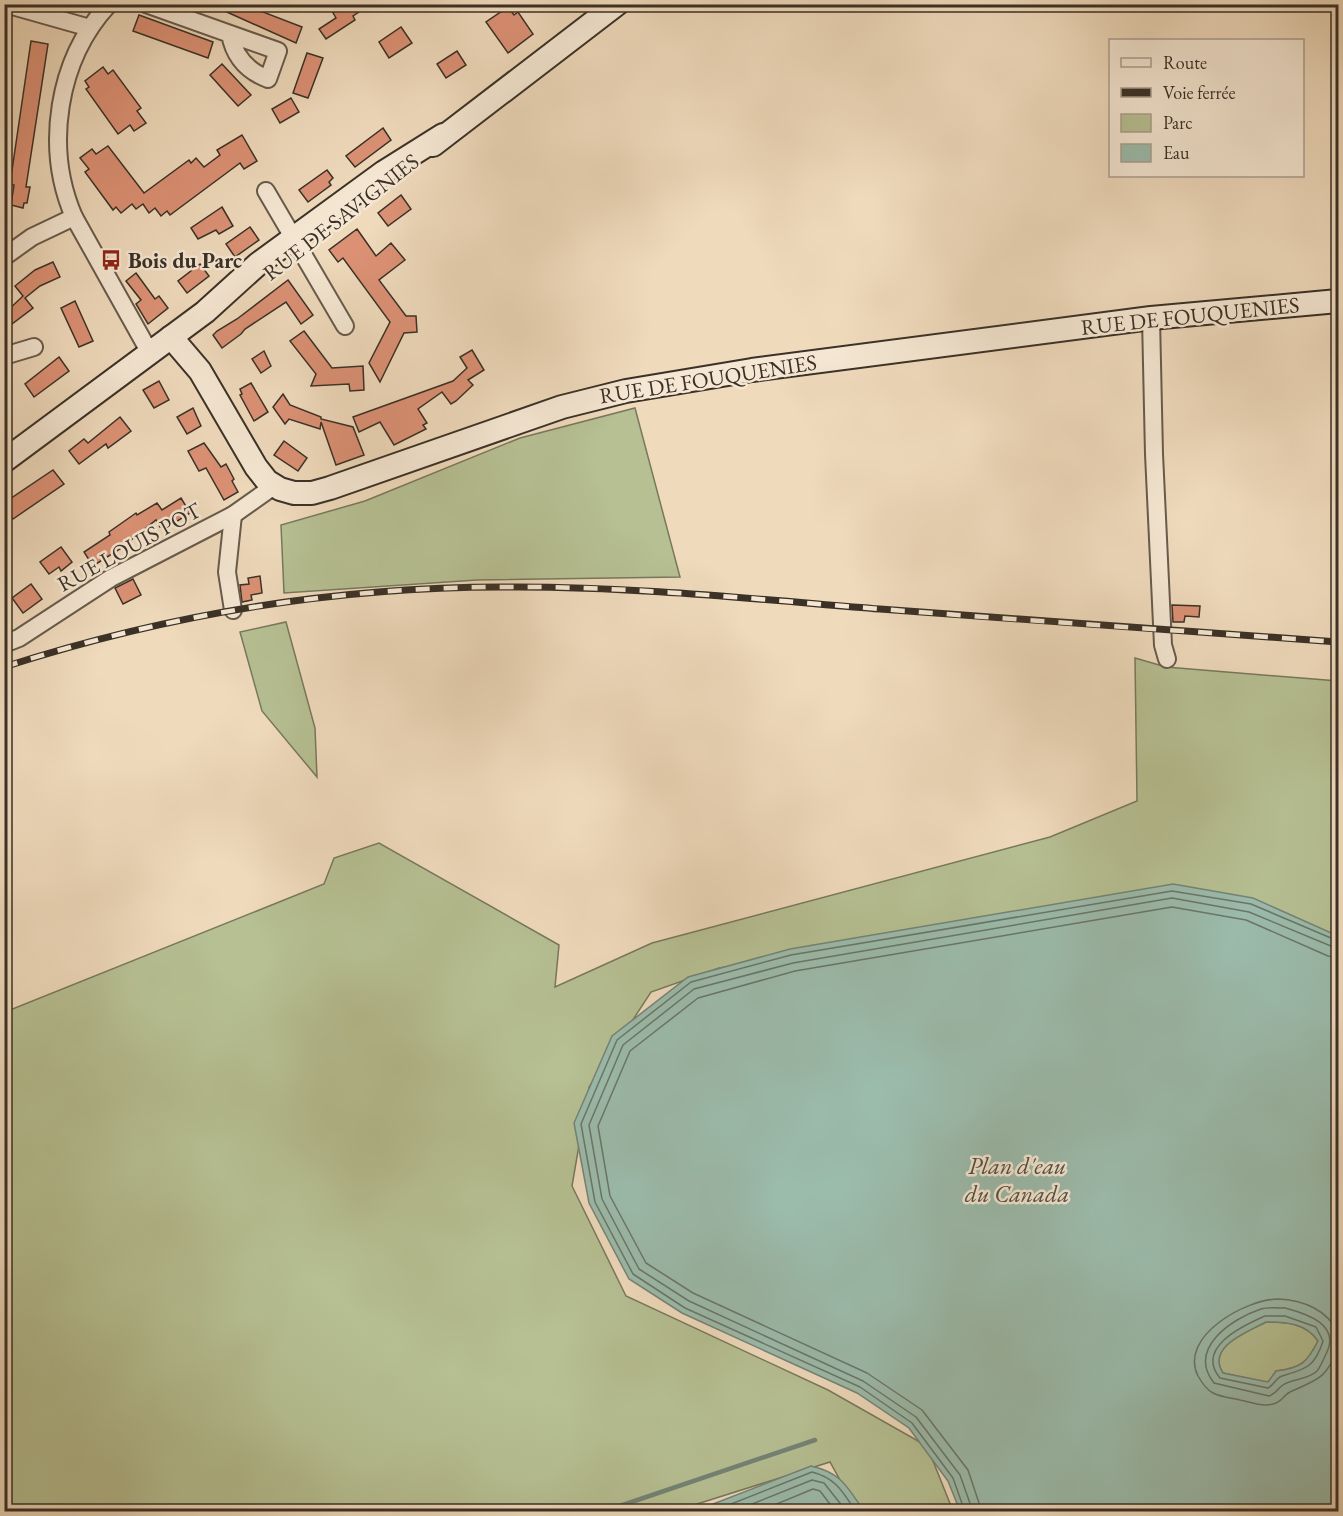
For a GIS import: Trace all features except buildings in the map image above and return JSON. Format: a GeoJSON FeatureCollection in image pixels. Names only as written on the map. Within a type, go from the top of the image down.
{"type":"FeatureCollection","features":[{"type":"Feature","properties":{"kind":"street"},"geometry":{"type":"LineString","coordinates":[[5,4],[39,9],[90,27]]}},
{"type":"Feature","properties":{"kind":"street"},"geometry":{"type":"LineString","coordinates":[[109,4],[90,27],[72,63],[58,125],[60,173],[74,217],[150,353]]}},
{"type":"Feature","properties":{"kind":"street"},"geometry":{"type":"LineString","coordinates":[[146,4],[230,34]]}},
{"type":"Feature","properties":{"kind":"street","name":"RUE DE SAVIGNIES"},"geometry":{"type":"LineString","coordinates":[[4,461],[205,312],[248,288],[297,244],[386,187],[443,135],[617,4]]}},
{"type":"Feature","properties":{"kind":"street"},"geometry":{"type":"LineString","coordinates":[[266,191],[345,326]]}},
{"type":"Feature","properties":{"kind":"street"},"geometry":{"type":"LineString","coordinates":[[4,257],[32,237],[74,217]]}},
{"type":"Feature","properties":{"kind":"street","name":"RUE DE FOUQUENIES"},"geometry":{"type":"LineString","coordinates":[[274,486],[294,493],[320,491],[562,407],[614,393],[752,370],[1151,318],[1338,301]]}},
{"type":"Feature","properties":{"kind":"street"},"geometry":{"type":"LineString","coordinates":[[1151,318],[1154,454],[1163,637],[1167,659]]}},
{"type":"Feature","properties":{"kind":"street"},"geometry":{"type":"LineString","coordinates":[[171,337],[200,371],[256,467],[274,486]]}},
{"type":"Feature","properties":{"kind":"street"},"geometry":{"type":"LineString","coordinates":[[4,356],[34,347]]}},
{"type":"Feature","properties":{"kind":"street","name":"RUE LOUIS POT"},"geometry":{"type":"LineString","coordinates":[[4,644],[19,638],[111,578],[233,515],[261,498],[274,486]]}},
{"type":"Feature","properties":{"kind":"street"},"geometry":{"type":"LineString","coordinates":[[233,515],[227,572],[233,610]]}},
{"type":"Feature","properties":{"kind":"green space"},"geometry":{"type":"Polygon","coordinates":[[[635,408],[680,577],[477,580],[284,593],[281,525],[365,501],[520,438],[635,408]]]}},
{"type":"Feature","properties":{"kind":"green space"},"geometry":{"type":"Polygon","coordinates":[[[286,622],[315,728],[317,777],[262,711],[240,632],[286,622]]]}},
{"type":"Feature","properties":{"kind":"green space"},"geometry":{"type":"Polygon","coordinates":[[[1135,658],[1166,667],[1338,681],[1338,947],[1111,910],[719,968],[651,992],[589,1087],[572,1186],[626,1296],[828,1390],[927,1446],[953,1511],[857,1511],[830,1462],[675,1511],[5,1512],[5,1012],[324,884],[334,858],[379,843],[559,945],[555,987],[652,943],[1050,837],[1137,801],[1135,658]]]}},
{"type":"Feature","properties":{"kind":"green space"},"geometry":{"type":"Polygon","coordinates":[[[1266,1322],[1288,1323],[1302,1327],[1318,1341],[1302,1363],[1292,1368],[1276,1371],[1268,1383],[1223,1373],[1219,1364],[1224,1348],[1266,1322]]]}},
{"type":"Feature","properties":{"kind":"water","name":"Plan d'eau du Canada"},"geometry":{"type":"Polygon","coordinates":[[[1173,884],[1253,898],[1338,936],[1338,1511],[960,1511],[948,1481],[909,1428],[857,1393],[682,1313],[629,1279],[589,1203],[574,1123],[612,1036],[688,977],[790,949],[1173,884]],[[1266,1322],[1224,1348],[1219,1364],[1223,1373],[1268,1382],[1276,1371],[1292,1368],[1302,1363],[1318,1341],[1302,1327],[1288,1323],[1266,1322]]]}},
{"type":"Feature","properties":{"kind":"water"},"geometry":{"type":"Polygon","coordinates":[[[811,1466],[830,1473],[843,1482],[864,1511],[695,1511],[811,1466]]]}},
{"type":"Feature","properties":{"kind":"waterway"},"geometry":{"type":"LineString","coordinates":[[602,1512],[815,1440]]}},
{"type":"Feature","properties":{"kind":"railway"},"geometry":{"type":"LineString","coordinates":[[4,667],[126,633],[188,619],[313,599],[440,588],[550,587],[692,594],[1338,642]]}},
{"type":"Feature","properties":{"kind":"place","name":"Bois du Parc"},"geometry":{"type":"Point","coordinates":[111,260]}}]}
